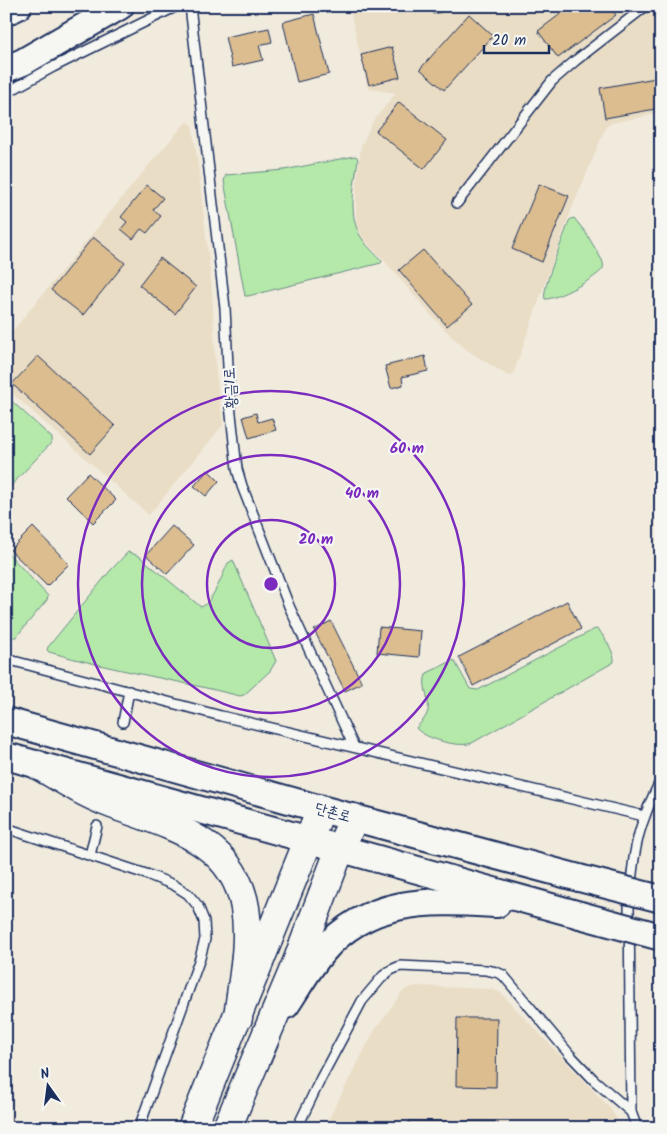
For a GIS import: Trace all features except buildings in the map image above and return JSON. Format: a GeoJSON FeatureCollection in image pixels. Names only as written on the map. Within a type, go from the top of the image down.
{"type":"FeatureCollection","features":[{"type":"Feature","properties":{"kind":"highway"},"geometry":{"type":"LineString","coordinates":[[38,765],[82,791],[196,838],[228,864],[237,878],[243,894],[247,927],[238,1018]]}},
{"type":"Feature","properties":{"kind":"highway"},"geometry":{"type":"LineString","coordinates":[[192,1128],[321,809]]}},
{"type":"Feature","properties":{"kind":"highway"},"geometry":{"type":"LineString","coordinates":[[228,1128],[354,818]]}},
{"type":"Feature","properties":{"kind":"main road"},"geometry":{"type":"LineString","coordinates":[[6,12],[18,6]]}},
{"type":"Feature","properties":{"kind":"main road"},"geometry":{"type":"LineString","coordinates":[[6,69],[48,59],[120,6]]}},
{"type":"Feature","properties":{"kind":"main road","name":"단촌로"},"geometry":{"type":"LineString","coordinates":[[6,721],[354,818],[661,899]]}},
{"type":"Feature","properties":{"kind":"main road"},"geometry":{"type":"LineString","coordinates":[[6,756],[661,937]]}},
{"type":"Feature","properties":{"kind":"main road"},"geometry":{"type":"LineString","coordinates":[[269,1028],[323,951],[345,931],[365,917],[387,908],[411,903],[450,902],[550,907]]}},
{"type":"Feature","properties":{"kind":"lane"},"geometry":{"type":"LineString","coordinates":[[6,92],[48,59],[177,6]]}},
{"type":"Feature","properties":{"kind":"lane","name":"황금1로"},"geometry":{"type":"LineString","coordinates":[[190,6],[223,283],[230,405],[237,469],[289,606],[354,747]]}},
{"type":"Feature","properties":{"kind":"lane"},"geometry":{"type":"LineString","coordinates":[[457,203],[552,81],[646,6]]}},
{"type":"Feature","properties":{"kind":"lane"},"geometry":{"type":"LineString","coordinates":[[6,659],[221,716],[644,816]]}},
{"type":"Feature","properties":{"kind":"lane"},"geometry":{"type":"LineString","coordinates":[[123,722],[129,691]]}},
{"type":"Feature","properties":{"kind":"lane"},"geometry":{"type":"LineString","coordinates":[[637,1128],[631,1112],[629,903],[632,868],[644,816],[661,780]]}},
{"type":"Feature","properties":{"kind":"lane"},"geometry":{"type":"LineString","coordinates":[[90,855],[97,826]]}},
{"type":"Feature","properties":{"kind":"lane"},"geometry":{"type":"LineString","coordinates":[[6,828],[174,885],[188,894],[198,906],[204,921],[205,939],[200,958],[139,1128]]}},
{"type":"Feature","properties":{"kind":"lane"},"geometry":{"type":"LineString","coordinates":[[297,1128],[362,1001],[383,976],[400,966],[486,970],[503,975],[570,1055],[594,1080],[631,1112]]}},
{"type":"Feature","properties":{"kind":"shaded area"},"geometry":{"type":"Polygon","coordinates":[[[349,6],[661,6],[661,113],[612,123],[606,127],[573,206],[513,375],[508,376],[467,350],[451,336],[365,241],[358,229],[356,219],[356,188],[361,146],[373,121],[396,93],[368,89],[349,6]]]}},
{"type":"Feature","properties":{"kind":"shaded area"},"geometry":{"type":"Polygon","coordinates":[[[186,122],[192,125],[197,157],[212,288],[216,373],[223,425],[149,515],[6,388],[6,339],[186,122]]]}},
{"type":"Feature","properties":{"kind":"shaded area"},"geometry":{"type":"Polygon","coordinates":[[[417,986],[492,989],[501,993],[609,1107],[623,1128],[324,1128],[373,1033],[402,992],[417,986]]]}},
{"type":"Feature","properties":{"kind":"green space"},"geometry":{"type":"Polygon","coordinates":[[[355,156],[358,160],[353,202],[355,222],[363,240],[382,261],[381,263],[245,296],[224,181],[226,175],[284,170],[355,156]]]}},
{"type":"Feature","properties":{"kind":"green space"},"geometry":{"type":"Polygon","coordinates":[[[574,218],[586,233],[602,260],[603,268],[594,277],[576,287],[558,296],[545,299],[546,285],[554,262],[569,221],[574,218]]]}},
{"type":"Feature","properties":{"kind":"green space"},"geometry":{"type":"Polygon","coordinates":[[[6,396],[52,438],[52,442],[6,491],[6,396]]]}},
{"type":"Feature","properties":{"kind":"green space"},"geometry":{"type":"Polygon","coordinates":[[[6,551],[48,596],[47,600],[16,637],[6,638],[6,551]]]}},
{"type":"Feature","properties":{"kind":"green space"},"geometry":{"type":"Polygon","coordinates":[[[128,552],[139,556],[201,607],[209,600],[217,588],[228,563],[233,560],[276,661],[270,671],[244,695],[240,696],[49,652],[47,650],[48,647],[110,571],[128,552]]]}},
{"type":"Feature","properties":{"kind":"green space"},"geometry":{"type":"Polygon","coordinates":[[[595,629],[599,630],[609,646],[614,662],[472,743],[459,744],[434,739],[416,728],[425,718],[428,711],[425,683],[427,673],[454,660],[470,689],[478,690],[595,629]]]}}]}
